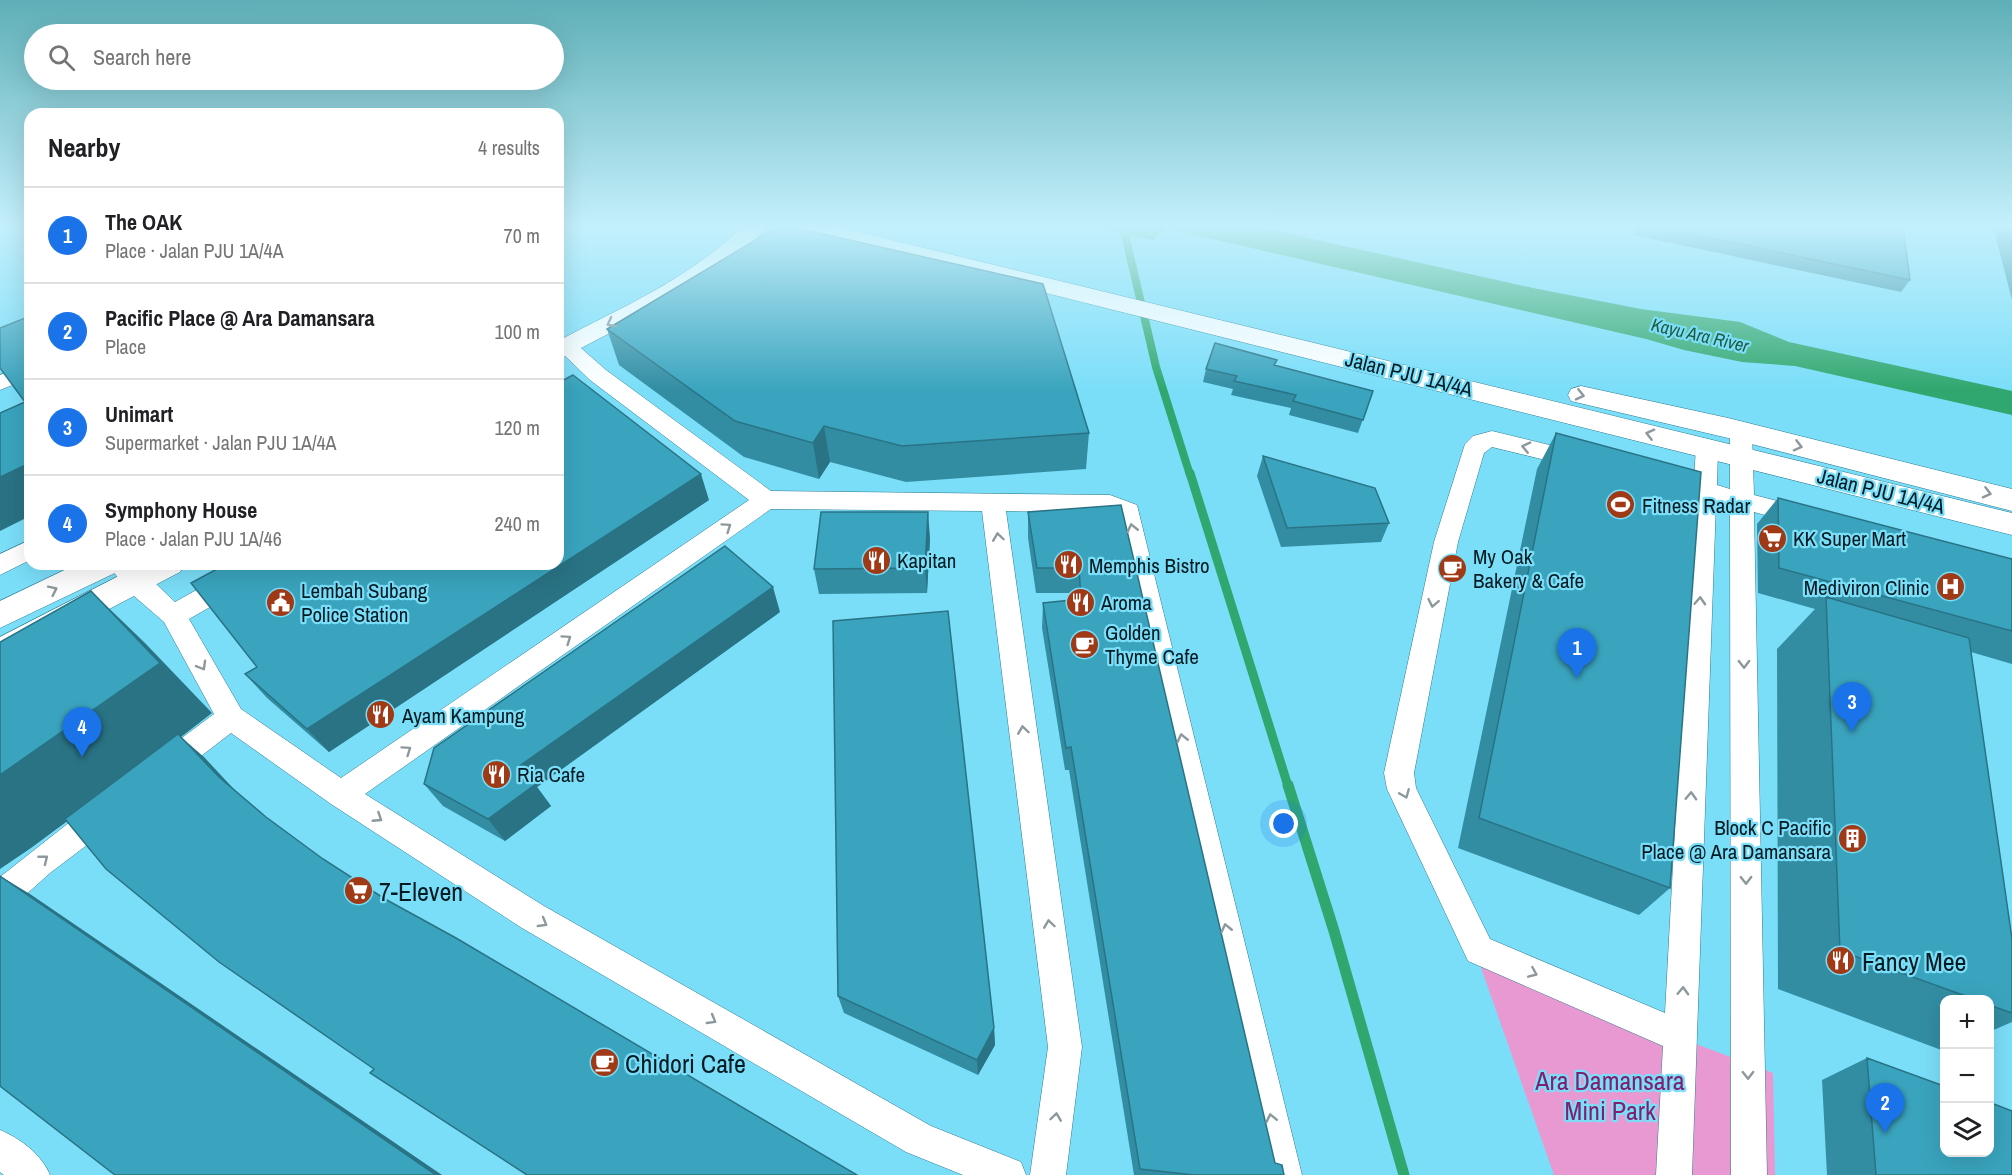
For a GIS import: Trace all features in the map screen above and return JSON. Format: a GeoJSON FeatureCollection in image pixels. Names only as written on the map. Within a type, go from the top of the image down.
{"type":"FeatureCollection","features":[{"type":"Feature","properties":{"kind":"street"},"geometry":{"type":"LineString","coordinates":[[564,341],[691,281]]}},
{"type":"Feature","properties":{"kind":"street","name":"Jalan PJU 1A/4A"},"geometry":{"type":"LineString","coordinates":[[1059,281],[1119,294]]}},
{"type":"Feature","properties":{"kind":"street","name":"Jalan PJU 1A/4A"},"geometry":{"type":"LineString","coordinates":[[1069,281],[1707,448],[1742,444],[2012,524]]}},
{"type":"Feature","properties":{"kind":"street","name":"Jalan PJU 1A/4A"},"geometry":{"type":"LineString","coordinates":[[1193,313],[1742,444],[2012,500]]}},
{"type":"Feature","properties":{"kind":"street"},"geometry":{"type":"LineString","coordinates":[[564,346],[588,380],[766,500],[1110,504],[1128,512],[1284,1175]]}},
{"type":"Feature","properties":{"kind":"street"},"geometry":{"type":"LineString","coordinates":[[0,383],[24,373]]}},
{"type":"Feature","properties":{"kind":"street"},"geometry":{"type":"LineString","coordinates":[[1604,466],[1492,440],[1481,442],[1473,450],[1446,542],[1399,773],[1402,789],[1479,950],[1681,1037]]}},
{"type":"Feature","properties":{"kind":"street"},"geometry":{"type":"LineString","coordinates":[[1742,444],[1749,1175]]}},
{"type":"Feature","properties":{"kind":"street"},"geometry":{"type":"LineString","coordinates":[[1674,1175],[1707,448]]}},
{"type":"Feature","properties":{"kind":"street"},"geometry":{"type":"LineString","coordinates":[[1638,474],[1821,521]]}},
{"type":"Feature","properties":{"kind":"street"},"geometry":{"type":"LineString","coordinates":[[341,795],[766,500]]}},
{"type":"Feature","properties":{"kind":"street"},"geometry":{"type":"LineString","coordinates":[[993,502],[1065,1047],[1048,1175]]}},
{"type":"Feature","properties":{"kind":"street"},"geometry":{"type":"LineString","coordinates":[[0,565],[24,552]]}},
{"type":"Feature","properties":{"kind":"street"},"geometry":{"type":"LineString","coordinates":[[0,615],[94,570]]}},
{"type":"Feature","properties":{"kind":"street"},"geometry":{"type":"LineString","coordinates":[[173,615],[253,570]]}},
{"type":"Feature","properties":{"kind":"street"},"geometry":{"type":"LineString","coordinates":[[0,653],[128,573],[173,615],[231,717],[341,795],[533,917],[919,1139],[1008,1175]]}},
{"type":"Feature","properties":{"kind":"street"},"geometry":{"type":"LineString","coordinates":[[0,897],[39,862],[231,717]]}},
{"type":"Feature","properties":{"kind":"street"},"geometry":{"type":"LineString","coordinates":[[0,1148],[32,1175]]}},
{"type":"Feature","properties":{"kind":"green space","name":"Ara Damansara Mini Park"},"geometry":{"type":"Polygon","coordinates":[[[1479,962],[1773,1073],[1775,1175],[1554,1175],[1479,962]]]}},
{"type":"Feature","properties":{"kind":"water","name":"Kayu Ara River"},"geometry":{"type":"Polygon","coordinates":[[[1394,281],[1501,281],[1641,309],[1740,322],[1789,342],[2012,391],[2012,415],[1795,366],[1742,362],[1684,350],[1646,339],[1394,281]]]}},
{"type":"Feature","properties":{"kind":"building"},"geometry":{"type":"Polygon","coordinates":[[[687,281],[1029,281],[1043,284],[1089,433],[902,446],[824,426],[813,443],[735,421],[607,329],[687,281]]]}},
{"type":"Feature","properties":{"kind":"building"},"geometry":{"type":"Polygon","coordinates":[[[24,318],[24,401],[0,368],[0,328],[24,318]]]}},
{"type":"Feature","properties":{"kind":"building"},"geometry":{"type":"Polygon","coordinates":[[[1215,343],[1277,360],[1274,365],[1373,391],[1363,420],[1293,401],[1296,395],[1234,381],[1237,376],[1206,369],[1215,343]]]}},
{"type":"Feature","properties":{"kind":"building"},"geometry":{"type":"Polygon","coordinates":[[[573,375],[701,474],[564,563],[564,380],[573,375]]]}},
{"type":"Feature","properties":{"kind":"building"},"geometry":{"type":"Polygon","coordinates":[[[24,402],[24,466],[0,477],[0,413],[24,402]]]}},
{"type":"Feature","properties":{"kind":"building"},"geometry":{"type":"Polygon","coordinates":[[[1556,433],[1701,472],[1670,888],[1479,818],[1556,433]]]}},
{"type":"Feature","properties":{"kind":"building"},"geometry":{"type":"Polygon","coordinates":[[[1263,456],[1375,488],[1389,523],[1287,528],[1263,456]]]}},
{"type":"Feature","properties":{"kind":"building"},"geometry":{"type":"Polygon","coordinates":[[[1778,498],[2012,559],[2012,631],[1779,568],[1778,498]]]}},
{"type":"Feature","properties":{"kind":"building"},"geometry":{"type":"Polygon","coordinates":[[[1121,505],[1275,1163],[1282,1165],[1284,1175],[1194,1175],[1140,1169],[1071,747],[1066,748],[1043,603],[1081,599],[1079,568],[1037,568],[1028,512],[1121,505]]]}},
{"type":"Feature","properties":{"kind":"building"},"geometry":{"type":"Polygon","coordinates":[[[821,512],[928,512],[925,568],[814,569],[821,512]]]}},
{"type":"Feature","properties":{"kind":"building"},"geometry":{"type":"Polygon","coordinates":[[[725,546],[773,587],[518,767],[536,784],[488,819],[424,784],[434,748],[725,546]]]}},
{"type":"Feature","properties":{"kind":"building"},"geometry":{"type":"Polygon","coordinates":[[[215,570],[553,570],[307,729],[245,674],[257,667],[191,583],[215,570]]]}},
{"type":"Feature","properties":{"kind":"building"},"geometry":{"type":"Polygon","coordinates":[[[91,591],[160,663],[0,775],[0,642],[91,591]]]}},
{"type":"Feature","properties":{"kind":"building"},"geometry":{"type":"Polygon","coordinates":[[[1826,597],[1969,638],[2012,939],[2012,1013],[1994,1007],[1994,995],[1963,995],[1840,951],[1826,597]]]}},
{"type":"Feature","properties":{"kind":"building"},"geometry":{"type":"Polygon","coordinates":[[[948,611],[994,1028],[977,1060],[838,996],[833,621],[948,611]]]}},
{"type":"Feature","properties":{"kind":"building"},"geometry":{"type":"Polygon","coordinates":[[[178,734],[219,777],[266,817],[323,859],[385,899],[456,938],[857,1175],[527,1175],[370,1073],[374,1069],[219,962],[106,869],[65,819],[178,734]]]}},
{"type":"Feature","properties":{"kind":"building"},"geometry":{"type":"Polygon","coordinates":[[[0,876],[436,1175],[115,1175],[0,1086],[0,876]]]}},
{"type":"Feature","properties":{"kind":"building"},"geometry":{"type":"Polygon","coordinates":[[[1867,1058],[1940,1085],[1940,1157],[1994,1157],[1994,1104],[2012,1111],[2012,1175],[1876,1175],[1867,1058]]]}},
{"type":"Feature","properties":{"kind":"waterway"},"geometry":{"type":"LineString","coordinates":[[1136,281],[1156,367],[1190,475]]}},
{"type":"Feature","properties":{"kind":"waterway"},"geometry":{"type":"LineString","coordinates":[[1190,473],[1288,786]]}},
{"type":"Feature","properties":{"kind":"waterway"},"geometry":{"type":"LineString","coordinates":[[1288,785],[1334,931],[1404,1175]]}},
{"type":"Feature","properties":{"kind":"place","name":"Fitness Radar"},"geometry":{"type":"Point","coordinates":[1621,505]}},
{"type":"Feature","properties":{"kind":"place","name":"KK Super Mart"},"geometry":{"type":"Point","coordinates":[1772,538]}},
{"type":"Feature","properties":{"kind":"place","name":"Kapitan"},"geometry":{"type":"Point","coordinates":[876,560]}},
{"type":"Feature","properties":{"kind":"place","name":"Memphis Bistro"},"geometry":{"type":"Point","coordinates":[1068,565]}},
{"type":"Feature","properties":{"kind":"place","name":"My Oak Bakery & Cafe"},"geometry":{"type":"Point","coordinates":[1452,568]}},
{"type":"Feature","properties":{"kind":"place","name":"Mediviron Clinic"},"geometry":{"type":"Point","coordinates":[1950,587]}},
{"type":"Feature","properties":{"kind":"place","name":"Lembah Subang Police Station"},"geometry":{"type":"Point","coordinates":[280,602]}},
{"type":"Feature","properties":{"kind":"place","name":"Aroma"},"geometry":{"type":"Point","coordinates":[1080,602]}},
{"type":"Feature","properties":{"kind":"place","name":"Golden Thyme Cafe"},"geometry":{"type":"Point","coordinates":[1084,644]}},
{"type":"Feature","properties":{"kind":"place","name":"The OAK"},"geometry":{"type":"Point","coordinates":[1577,678]}},
{"type":"Feature","properties":{"kind":"place","name":"Ayam Kampung"},"geometry":{"type":"Point","coordinates":[381,715]}},
{"type":"Feature","properties":{"kind":"place","name":"Unimart"},"geometry":{"type":"Point","coordinates":[1852,732]}},
{"type":"Feature","properties":{"kind":"place","name":"Symphony House"},"geometry":{"type":"Point","coordinates":[82,757]}},
{"type":"Feature","properties":{"kind":"place","name":"Ria Cafe"},"geometry":{"type":"Point","coordinates":[496,774]}},
{"type":"Feature","properties":{"kind":"place","name":"Block C Pacific Place @ Ara Damansara"},"geometry":{"type":"Point","coordinates":[1852,839]}},
{"type":"Feature","properties":{"kind":"place","name":"7-Eleven"},"geometry":{"type":"Point","coordinates":[358,891]}},
{"type":"Feature","properties":{"kind":"place","name":"Fancy Mee"},"geometry":{"type":"Point","coordinates":[1841,961]}},
{"type":"Feature","properties":{"kind":"place","name":"Chidori Cafe"},"geometry":{"type":"Point","coordinates":[604,1063]}},
{"type":"Feature","properties":{"kind":"place","name":"Pacific Place @ Ara Damansara"},"geometry":{"type":"Point","coordinates":[1885,1133]}}]}
